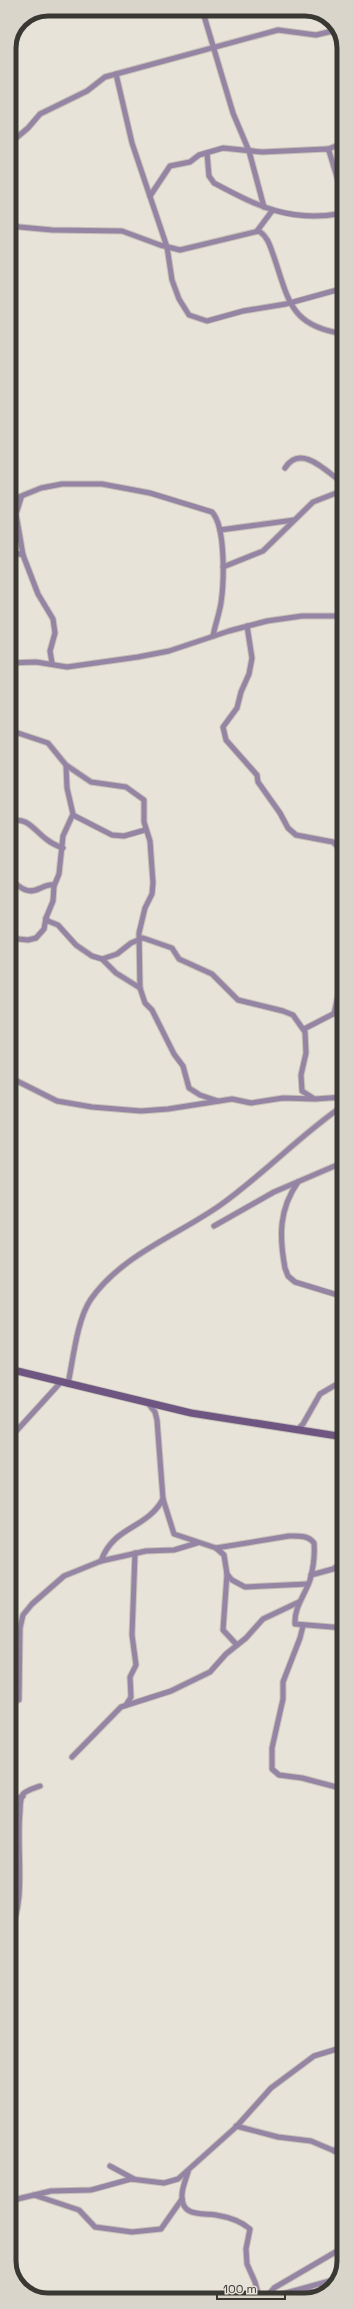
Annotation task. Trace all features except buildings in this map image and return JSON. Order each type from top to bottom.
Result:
[{"type":"main road","points":[[16,1371],[191,1413],[296,1431],[337,1436]]},
{"type":"street","points":[[204,16],[233,113],[249,151],[264,207]]},
{"type":"street","points":[[16,138],[28,128],[40,114],[86,91],[101,78],[278,30],[316,35],[332,31]]},
{"type":"street","points":[[116,74],[132,143],[167,247],[175,290],[189,315],[195,319],[207,321],[243,311],[290,303],[337,290]]},
{"type":"street","points":[[150,196],[170,166],[190,162],[199,155],[226,148],[249,151],[328,149],[337,146]]},
{"type":"street","points":[[328,149],[337,174]]},
{"type":"street","points":[[207,153],[208,174],[214,183],[272,211],[294,216],[337,213]]},
{"type":"street","points":[[16,227],[52,230],[122,231],[174,250],[185,249],[257,231],[272,211]]},
{"type":"street","points":[[257,231],[264,235],[269,243],[285,295],[300,316],[316,327],[337,332]]},
{"type":"street","points":[[285,468],[290,461],[307,459],[317,463],[337,479]]},
{"type":"street","points":[[16,499],[41,488],[69,483],[116,486],[181,502],[212,512],[217,520],[220,530],[223,567],[221,604],[213,636]]},
{"type":"street","points":[[223,567],[263,551],[313,502],[337,493]]},
{"type":"street","points":[[20,498],[16,514],[23,555],[38,594],[53,619],[54,634],[50,651],[52,664]]},
{"type":"street","points":[[220,530],[294,520]]},
{"type":"street","points":[[16,553],[23,555]]},
{"type":"street","points":[[16,663],[73,666],[138,657],[169,651],[247,626],[302,616],[337,616]]},
{"type":"street","points":[[247,626],[252,658],[249,674],[241,692],[237,708],[223,727],[224,734],[230,746],[257,775],[258,782],[280,813],[288,828],[296,835],[310,836],[334,843],[337,849]]},
{"type":"street","points":[[16,732],[48,743],[66,764],[91,782],[126,787],[142,798],[144,802],[145,830],[150,842],[153,889],[145,908],[138,940],[140,988],[145,1003],[153,1011],[174,1054],[183,1066],[189,1088],[200,1095],[218,1101]]},
{"type":"street","points":[[16,938],[35,939],[44,929],[46,918],[53,901],[54,885],[59,874],[64,832],[73,816],[67,788],[66,764]]},
{"type":"street","points":[[73,816],[113,835],[124,836],[145,830]]},
{"type":"street","points":[[16,820],[25,822],[48,841],[63,848]]},
{"type":"street","points":[[16,883],[29,891],[35,891],[48,884],[54,885]]},
{"type":"street","points":[[46,918],[48,921],[58,925],[76,945],[92,956],[102,959],[116,972],[140,988]]},
{"type":"street","points":[[102,959],[117,954],[124,947],[143,938],[172,948],[179,960],[199,967],[214,976],[238,1000],[288,1012],[304,1029],[306,1054],[301,1075],[302,1091],[314,1099]]},
{"type":"street","points":[[334,1014],[337,1000]]},
{"type":"street","points":[[304,1029],[337,1013]]},
{"type":"street","points":[[16,1080],[57,1101],[92,1106],[155,1110],[232,1099],[251,1103],[283,1098],[314,1099],[337,1097]]},
{"type":"street","points":[[16,1432],[65,1383],[82,1320],[90,1300],[102,1284],[142,1253],[220,1205],[337,1111]]},
{"type":"street","points":[[214,1226],[274,1192],[337,1165]]},
{"type":"street","points":[[298,1182],[291,1190],[283,1209],[285,1268],[288,1276],[295,1282],[337,1295]]},
{"type":"street","points":[[296,1431],[303,1424],[320,1394],[337,1384]]},
{"type":"street","points":[[147,1402],[155,1412],[158,1425],[163,1498],[174,1534],[197,1543],[216,1548],[250,1541],[300,1536],[314,1542],[308,1584],[299,1602],[295,1623],[303,1626],[315,1624],[337,1627]]},
{"type":"street","points":[[101,1561],[111,1541],[154,1513],[163,1498]]},
{"type":"street","points":[[19,1700],[20,1628],[24,1615],[32,1604],[64,1576],[101,1561],[135,1553],[174,1550],[197,1543]]},
{"type":"street","points":[[216,1548],[224,1555],[228,1574],[223,1630],[237,1645]]},
{"type":"street","points":[[72,1758],[126,1705],[130,1697],[130,1677],[136,1666],[132,1635],[135,1553]]},
{"type":"street","points":[[310,1575],[333,1569],[337,1566]]},
{"type":"street","points":[[228,1574],[232,1580],[245,1587],[308,1584]]},
{"type":"street","points":[[126,1705],[137,1704],[171,1691],[208,1674],[216,1668],[228,1651],[237,1645],[263,1619],[299,1602]]},
{"type":"street","points":[[303,1626],[300,1638],[283,1682],[283,1699],[272,1748],[272,1769],[279,1775],[302,1778],[337,1788]]},
{"type":"street","points":[[16,1798],[40,1786]]},
{"type":"street","points":[[16,1912],[19,1889],[17,1836],[23,1796]]},
{"type":"street","points":[[16,2199],[50,2191],[91,2190],[134,2179],[170,2182],[178,2179],[236,2126],[271,2088],[314,2056],[337,2049]]},
{"type":"street","points":[[236,2126],[278,2136],[311,2141],[337,2152]]},
{"type":"street","points":[[334,2151],[337,2148]]},
{"type":"street","points":[[110,2166],[134,2179]]},
{"type":"street","points":[[34,2195],[79,2210],[95,2227],[132,2232],[161,2229],[182,2198],[188,2171]]},
{"type":"street","points":[[182,2198],[186,2209],[194,2214],[228,2217],[250,2228],[247,2242],[246,2264],[261,2293]]},
{"type":"street","points":[[269,2293],[274,2288],[337,2251]]},
{"type":"street","points":[[288,2293],[329,2282]]},
{"type":"street","points":[[301,2290],[314,2291]]}]
